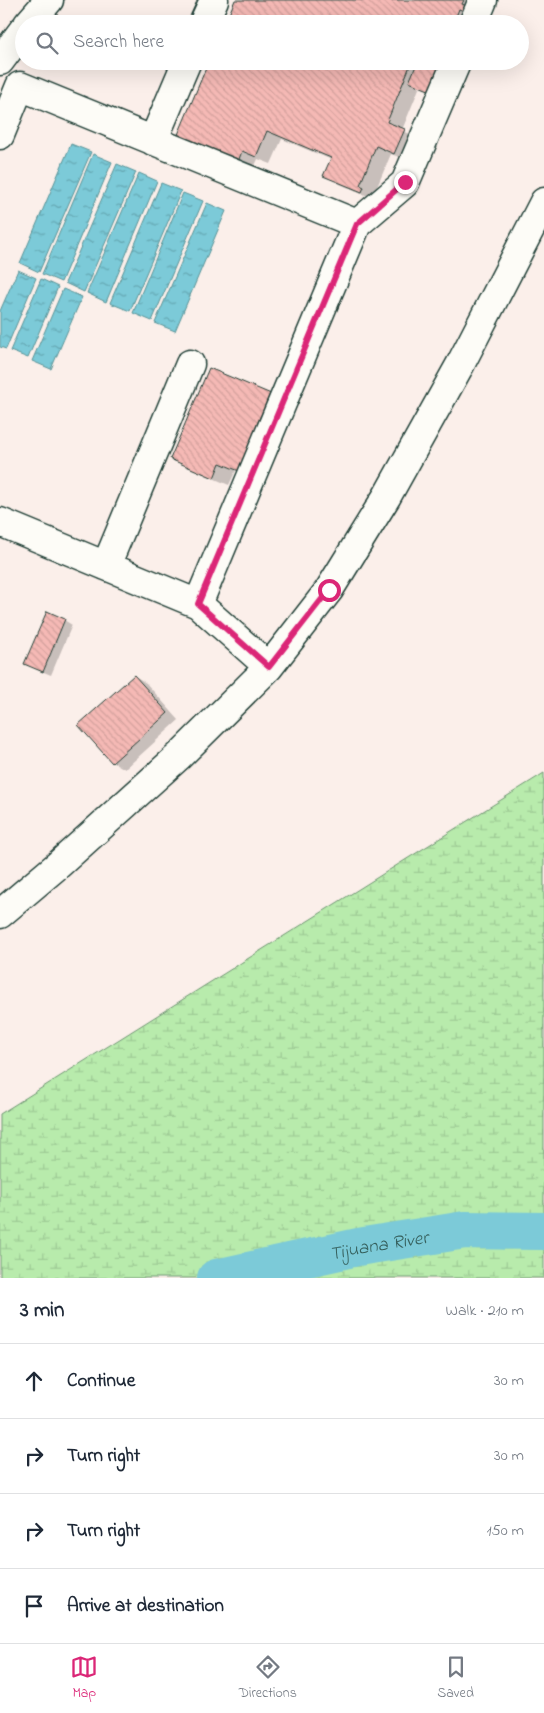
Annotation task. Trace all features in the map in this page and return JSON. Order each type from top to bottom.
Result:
[{"type":"lane","points":[[36,15],[49,0]]},
{"type":"lane","points":[[207,15],[214,0]]},
{"type":"lane","points":[[477,15],[483,0]]},
{"type":"lane","points":[[0,60],[15,41]]},
{"type":"lane","points":[[152,141],[183,70]]},
{"type":"lane","points":[[198,604],[357,224],[405,182],[453,70]]},
{"type":"lane","points":[[0,135],[20,86],[357,224]]},
{"type":"lane","points":[[4,906],[58,865],[179,756],[269,667],[329,590],[387,496],[460,365],[544,202]]},
{"type":"lane","points":[[106,566],[190,364]]},
{"type":"lane","points":[[0,522],[198,604],[269,667]]},
{"type":"green space","points":[[544,773],[544,1278],[0,1278],[0,1114]]},
{"type":"water","points":[[71,144],[91,152],[39,272],[20,263]]},
{"type":"water","points":[[93,154],[112,162],[61,282],[42,274]]},
{"type":"water","points":[[117,164],[136,172],[84,292],[65,283]]},
{"type":"water","points":[[139,173],[157,181],[106,302],[87,293]]},
{"type":"water","points":[[161,183],[181,191],[130,311],[110,303]]},
{"type":"water","points":[[183,193],[203,201],[152,321],[133,313]]},
{"type":"water","points":[[207,203],[226,211],[175,331],[155,323]]},
{"type":"water","points":[[18,270],[36,278],[6,349],[0,347],[0,311]]},
{"type":"water","points":[[41,279],[58,287],[28,358],[10,351]]},
{"type":"water","points":[[63,289],[82,297],[51,369],[32,361]]},
{"type":"building","points":[[235,0],[464,0],[462,4],[471,8],[468,13],[459,9],[457,15],[229,15]]},
{"type":"building","points":[[205,70],[408,70],[387,122],[405,129],[394,154],[376,146],[360,185],[364,187],[362,192],[323,176],[331,158],[267,131],[256,157],[242,151],[238,162],[177,137]]},
{"type":"building","points":[[414,70],[440,70],[431,91],[409,82]]},
{"type":"building","points":[[209,368],[271,394],[239,471],[220,463],[214,478],[170,459]]},
{"type":"building","points":[[47,611],[65,619],[43,672],[24,664]]},
{"type":"building","points":[[134,675],[168,713],[112,763],[78,725]]},
{"type":"waterway","name":"Tijuana River","points":[[216,1278],[358,1247],[465,1230],[544,1231]]},
{"type":"route","points":[[329,590],[269,667],[198,604],[357,224],[405,182]]}]
